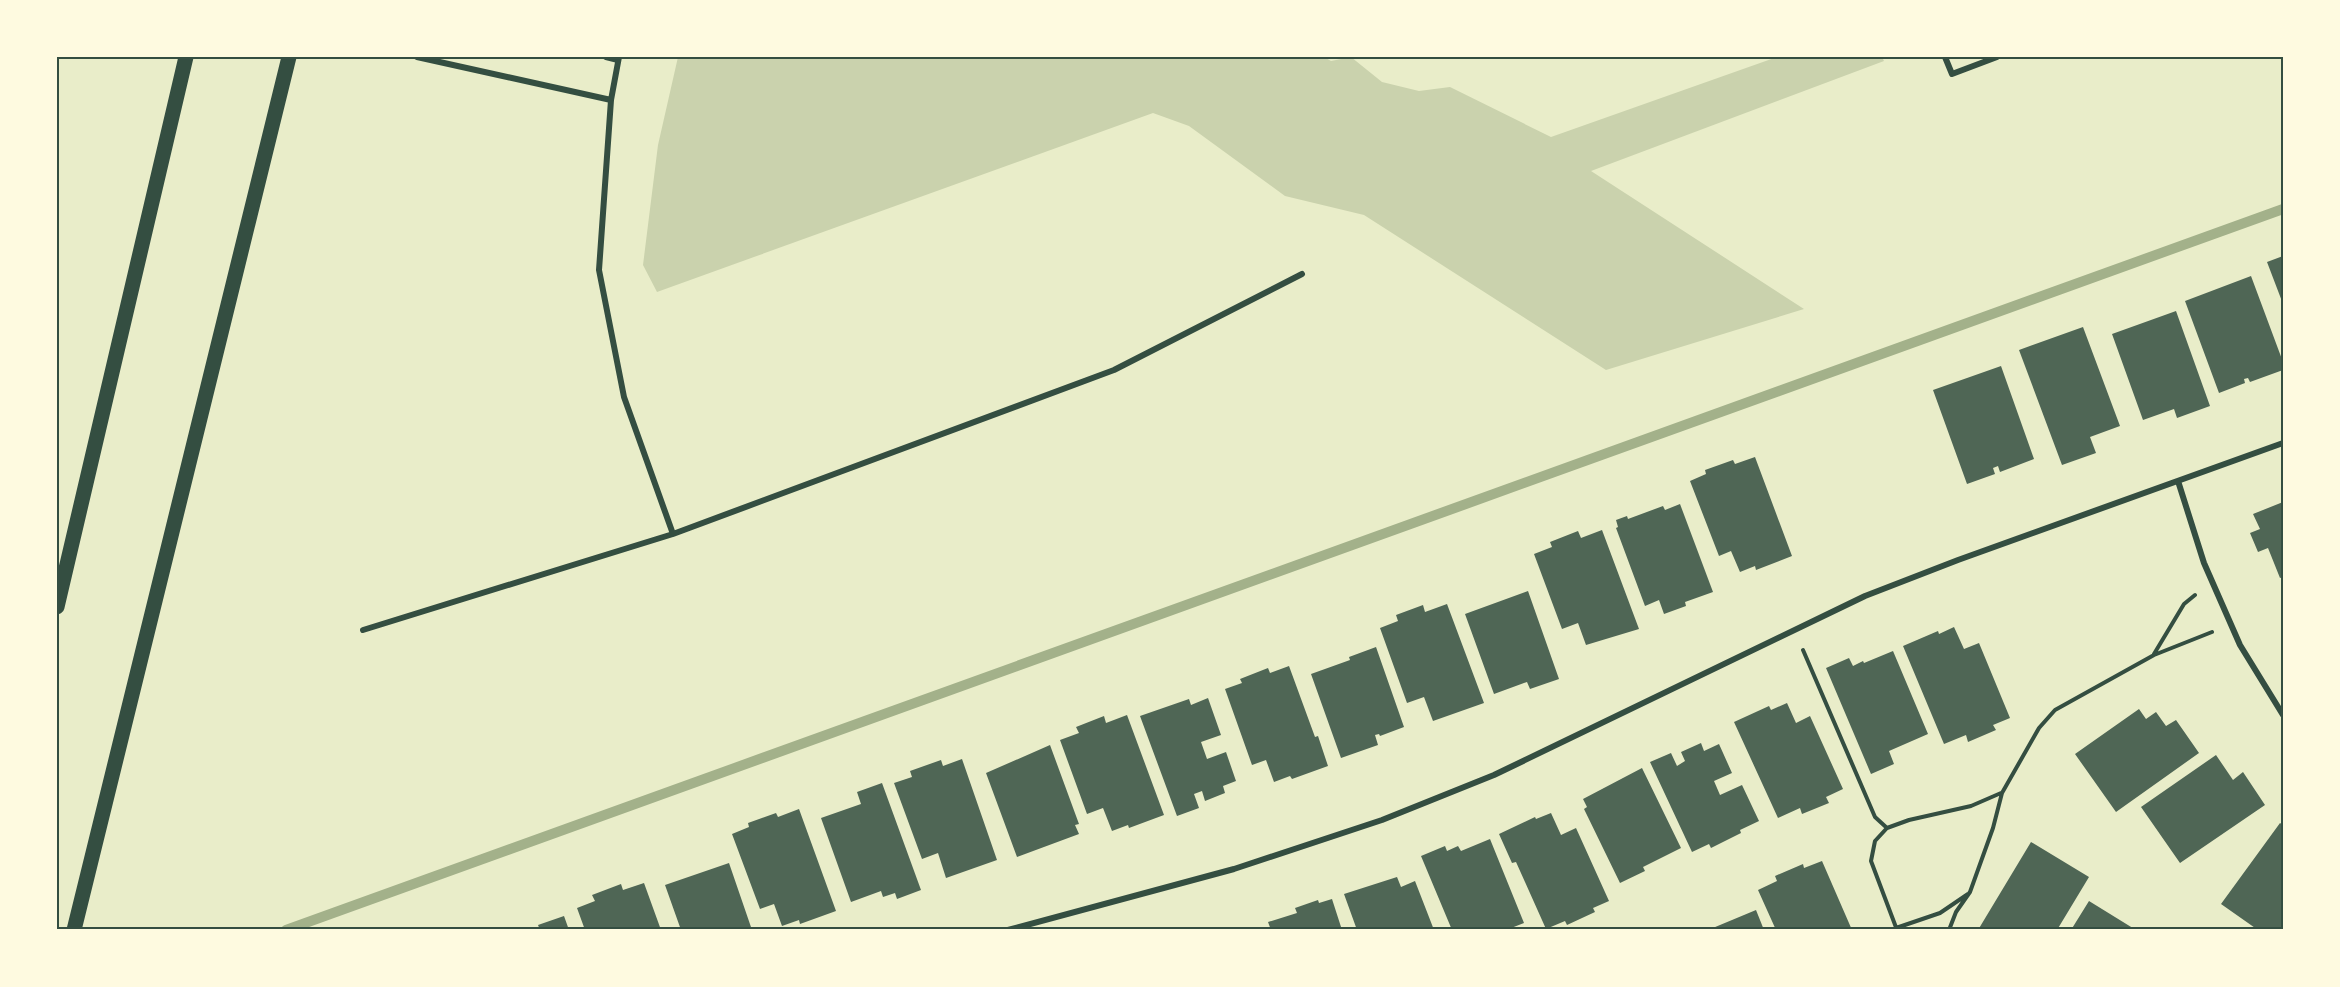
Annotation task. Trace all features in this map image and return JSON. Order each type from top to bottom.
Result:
[{"type":"main road","points":[[57,607],[186,57]]},
{"type":"main road","points":[[74,930],[289,57]]},
{"type":"street","points":[[417,57],[611,100]]},
{"type":"street","points":[[606,57],[618,58],[611,100],[598,270],[624,397],[673,534]]},
{"type":"street","points":[[1946,57],[1952,74],[1997,57]]},
{"type":"street","points":[[363,630],[673,534],[1114,370],[1302,274]]},
{"type":"street","points":[[1008,930],[1234,868],[1382,820],[1494,775],[1865,596],[1958,560],[2283,443]]},
{"type":"street","points":[[2178,481],[2204,563],[2231,625],[2240,645],[2283,715]]},
{"type":"path","points":[[2154,655],[2184,604],[2212,581]]},
{"type":"path","points":[[1949,930],[1956,912],[1970,892],[1993,828],[2002,793],[2039,728],[2055,710],[2154,655],[2231,625]]},
{"type":"path","points":[[1795,630],[1875,817],[1887,828]]},
{"type":"path","points":[[1970,892],[1940,914],[1897,929],[1871,861],[1875,842],[1887,828],[1909,820],[1971,806],[2002,793]]},
{"type":"green space","points":[[678,57],[1324,57],[1331,61],[1351,57],[1382,82],[1419,91],[1450,87],[1551,137],[1777,57],[1882,57],[1884,61],[1591,171],[1804,309],[1606,370],[1364,215],[1285,196],[1189,126],[1153,113],[657,292],[643,265],[658,145]]},
{"type":"building","points":[[2283,256],[2283,304],[2267,262]]},
{"type":"building","points":[[2251,276],[2283,362],[2283,370],[2250,382],[2248,378],[2244,379],[2245,383],[2219,393],[2185,301]]},
{"type":"building","points":[[2176,311],[2210,406],[2177,418],[2174,409],[2143,420],[2112,334]]},
{"type":"building","points":[[2083,327],[2120,426],[2090,437],[2096,453],[2062,465],[2019,350]]},
{"type":"building","points":[[2001,366],[2034,459],[2000,472],[1998,466],[1993,468],[1995,474],[1967,484],[1933,390]]},
{"type":"building","points":[[1755,457],[1792,556],[1756,570],[1755,566],[1740,572],[1731,551],[1719,556],[1690,481],[1706,474],[1705,470],[1733,460],[1735,464]]},
{"type":"building","points":[[2283,502],[2283,577],[2280,578],[2268,548],[2258,552],[2250,533],[2260,529],[2253,514]]},
{"type":"building","points":[[1680,504],[1713,592],[1685,602],[1686,606],[1664,614],[1659,600],[1645,606],[1616,528],[1618,527],[1616,520],[1627,516],[1628,519],[1663,506],[1665,510]]},
{"type":"building","points":[[1602,530],[1639,629],[1586,645],[1578,623],[1562,629],[1534,554],[1552,547],[1550,542],[1578,531],[1581,538]]},
{"type":"building","points":[[1528,591],[1559,679],[1530,689],[1527,682],[1494,694],[1465,614]]},
{"type":"building","points":[[1447,604],[1484,703],[1433,721],[1424,697],[1407,703],[1380,628],[1398,621],[1396,615],[1423,605],[1425,612]]},
{"type":"building","points":[[1954,627],[1964,649],[1979,643],[2010,718],[1993,725],[1996,730],[1968,742],[1966,735],[1944,744],[1903,646],[1938,631],[1939,634]]},
{"type":"building","points":[[1376,647],[1404,727],[1380,736],[1375,735],[1378,745],[1341,758],[1311,674],[1350,660],[1349,657]]},
{"type":"building","points":[[1893,651],[1928,734],[1889,751],[1894,764],[1871,774],[1826,668],[1849,658],[1853,666]]},
{"type":"building","points":[[1289,666],[1328,766],[1292,779],[1290,776],[1274,782],[1266,760],[1252,765],[1225,689],[1242,683],[1240,679],[1268,668],[1270,673]]},
{"type":"building","points":[[1208,698],[1221,735],[1201,742],[1207,759],[1226,752],[1236,781],[1223,786],[1225,793],[1205,801],[1202,791],[1194,794],[1199,808],[1177,816],[1140,716],[1189,699],[1191,705]]},
{"type":"building","points":[[1787,703],[1796,723],[1810,716],[1843,789],[1826,797],[1829,803],[1802,814],[1800,808],[1778,818],[1734,722],[1769,706],[1771,710]]},
{"type":"building","points":[[2139,709],[2146,719],[2156,712],[2166,726],[2176,720],[2199,753],[2116,812],[2075,754]]},
{"type":"building","points":[[1127,715],[1164,815],[1129,828],[1128,825],[1112,831],[1103,808],[1087,814],[1060,740],[1079,733],[1076,727],[1104,716],[1106,723]]},
{"type":"building","points":[[1701,743],[1704,751],[1719,744],[1732,773],[1714,781],[1720,795],[1742,785],[1759,821],[1711,848],[1709,844],[1692,852],[1650,762],[1671,753],[1677,766],[1685,761],[1681,752]]},
{"type":"building","points":[[1050,745],[1079,824],[1075,825],[1079,834],[1017,857],[986,773]]},
{"type":"building","points":[[2216,755],[2233,780],[2243,772],[2265,805],[2180,863],[2141,807]]},
{"type":"building","points":[[962,759],[997,860],[946,878],[938,853],[922,859],[894,783],[912,777],[910,771],[941,760],[943,766]]},
{"type":"building","points":[[1642,768],[1681,848],[1643,867],[1645,871],[1620,883],[1584,809],[1587,807],[1583,799]]},
{"type":"building","points":[[882,783],[921,890],[897,899],[895,893],[883,897],[881,891],[851,902],[821,818],[861,804],[857,792]]},
{"type":"building","points":[[799,809],[836,911],[800,924],[799,920],[782,926],[774,904],[760,909],[732,834],[749,827],[748,823],[776,813],[778,817]]},
{"type":"building","points":[[1551,813],[1561,835],[1576,828],[1609,901],[1593,908],[1595,912],[1567,925],[1565,921],[1546,929],[1516,862],[1512,863],[1499,834],[1535,817],[1536,819]]},
{"type":"building","points":[[2280,823],[2283,825],[2283,930],[2258,930],[2221,904]]},
{"type":"building","points":[[1490,839],[1524,923],[1506,930],[1452,930],[1421,856],[1445,846],[1447,851],[1458,846],[1461,851]]},
{"type":"building","points":[[2031,842],[2089,877],[2057,930],[1978,930]]},
{"type":"building","points":[[1822,861],[1852,930],[1776,930],[1758,890],[1777,881],[1775,876],[1803,864],[1804,868]]},
{"type":"building","points":[[729,863],[752,930],[681,930],[665,885]]},
{"type":"building","points":[[1397,877],[1401,887],[1415,881],[1434,930],[1357,930],[1344,894]]},
{"type":"building","points":[[644,883],[661,930],[585,930],[577,908],[595,901],[592,895],[621,884],[623,890]]},
{"type":"building","points":[[1332,899],[1342,930],[1271,930],[1268,922],[1297,913],[1295,908],[1318,900],[1319,903]]},
{"type":"building","points":[[2089,901],[2136,930],[2071,930]]},
{"type":"building","points":[[1756,910],[1764,930],[1708,930]]},
{"type":"building","points":[[564,916],[569,930],[540,930],[538,925]]},
{"type":"waterway","points":[[286,930],[2283,209]]}]
